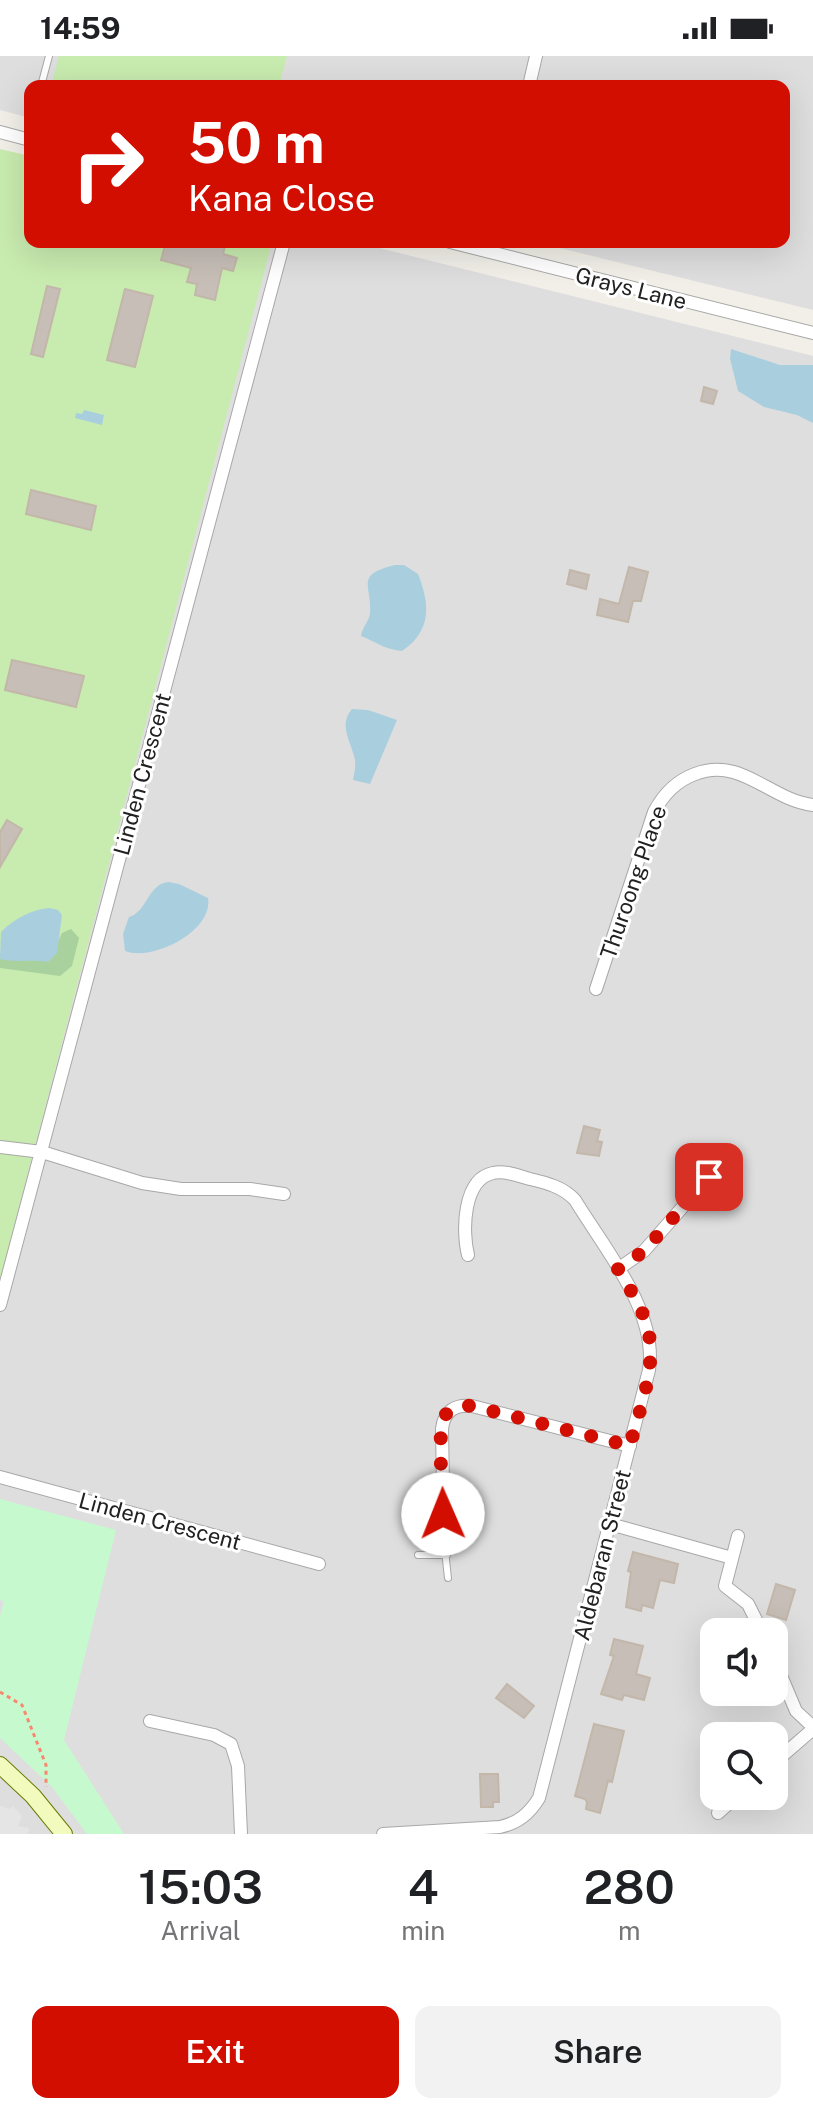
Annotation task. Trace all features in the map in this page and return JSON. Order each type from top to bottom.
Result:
[{"type":"street","points":[[530,80],[536,56]]},
{"type":"street","points":[[0,132],[24,136]]},
{"type":"street","name":"Linden Crescent","points":[[0,1305],[282,248]]},
{"type":"street","name":"Grays Lane","points":[[493,248],[813,333]]},
{"type":"street","name":"Thuroong Place","points":[[596,989],[654,812],[671,788],[696,773],[722,768],[745,775],[790,799],[813,805]]},
{"type":"street","points":[[0,1147],[42,1152],[142,1183],[181,1189],[250,1189],[284,1194]]},
{"type":"street","name":"Aldebaran Street","points":[[383,1834],[500,1827],[513,1824],[533,1808],[544,1784],[649,1370],[651,1351],[644,1319],[618,1269],[571,1195],[547,1183],[503,1172],[487,1175],[473,1190],[463,1232],[468,1255]]},
{"type":"street","points":[[618,1269],[644,1251],[709,1177]]},
{"type":"street","points":[[445,1548],[442,1429],[447,1404],[472,1406],[630,1446]]},
{"type":"street","name":"Linden Crescent","points":[[0,1477],[319,1564]]},
{"type":"street","points":[[610,1524],[732,1558]]},
{"type":"street","points":[[738,1536],[725,1586],[748,1604],[755,1618]]},
{"type":"street","points":[[788,1692],[796,1711],[813,1728],[788,1750]]},
{"type":"street","points":[[150,1721],[234,1742],[241,1834]]},
{"type":"street","points":[[0,1765],[46,1810],[64,1834]]},
{"type":"street","points":[[718,1813],[721,1810]]},
{"type":"lane","points":[[43,80],[49,56]]},
{"type":"lane","points":[[418,1555],[445,1548],[448,1578]]},
{"type":"path","points":[[0,1692],[22,1705],[46,1765],[46,1810]]},
{"type":"shaded area","points":[[0,56],[813,56],[813,310],[560,248],[790,248],[790,80],[24,80],[24,116],[0,110]]},
{"type":"shaded area","points":[[0,154],[24,224],[24,248],[379,248],[813,356],[813,1834],[0,1834]]},
{"type":"shaded area","points":[[0,1806],[10,1809],[13,1806],[22,1816],[18,1826],[29,1828],[28,1834],[0,1834]]},
{"type":"green space","points":[[59,56],[287,56],[281,80],[53,80]]},
{"type":"green space","points":[[0,149],[24,155],[24,248],[270,248],[0,1279]]},
{"type":"green space","points":[[71,929],[79,938],[72,966],[60,976],[0,968],[0,953],[52,954],[62,933]]},
{"type":"green space","points":[[0,1499],[116,1530],[64,1740],[124,1834],[87,1834],[52,1787],[0,1738],[0,1616],[4,1601],[0,1600]]},
{"type":"water","points":[[731,349],[780,365],[813,365],[813,423],[797,415],[764,407],[738,391],[730,359]]},
{"type":"water","points":[[84,410],[104,415],[102,425],[75,418],[76,413],[82,414]]},
{"type":"water","points":[[395,565],[404,565],[418,574],[426,606],[419,635],[402,651],[361,636],[370,613],[370,577]]},
{"type":"water","points":[[352,709],[368,710],[397,720],[370,784],[353,780],[355,760],[346,728]]},
{"type":"water","points":[[168,882],[208,898],[201,922],[179,941],[165,948],[137,953],[125,951],[123,934],[129,917],[140,909],[156,888]]},
{"type":"water","points":[[49,908],[58,910],[62,915],[57,953],[48,962],[0,959],[1,932],[23,916]]},
{"type":"building","points":[[164,248],[224,248],[223,254],[237,258],[233,271],[222,268],[215,300],[195,295],[197,284],[187,282],[191,268],[161,260]]},
{"type":"building","points":[[47,286],[60,289],[43,357],[31,354]]},
{"type":"building","points":[[125,289],[153,296],[135,367],[107,360]]},
{"type":"building","points":[[704,387],[717,391],[713,404],[701,401]]},
{"type":"building","points":[[31,490],[96,506],[91,530],[26,514]]},
{"type":"building","points":[[629,567],[648,572],[641,601],[633,601],[628,622],[597,615],[600,599],[619,604]]},
{"type":"building","points":[[570,570],[589,575],[586,589],[567,584]]},
{"type":"building","points":[[12,660],[84,676],[76,707],[5,690]]},
{"type":"building","points":[[7,820],[22,829],[0,867],[0,832]]},
{"type":"building","points":[[584,1126],[600,1130],[597,1141],[602,1142],[599,1156],[577,1153]]},
{"type":"building","points":[[633,1552],[678,1564],[674,1583],[660,1580],[653,1608],[642,1605],[641,1611],[626,1607],[631,1572],[628,1571]]},
{"type":"building","points":[[776,1584],[795,1590],[787,1618],[767,1614]]},
{"type":"building","points":[[614,1639],[643,1646],[636,1674],[650,1678],[644,1700],[624,1695],[622,1700],[601,1694],[614,1656],[610,1655]]},
{"type":"building","points":[[507,1684],[534,1706],[524,1718],[496,1698]]},
{"type":"building","points":[[594,1724],[624,1731],[612,1782],[608,1781],[600,1813],[586,1809],[585,1799],[575,1796]]},
{"type":"building","points":[[480,1774],[498,1774],[499,1802],[493,1802],[493,1807],[481,1807]]},
{"type":"route","points":[[443,1514],[442,1429],[446,1414],[455,1407],[472,1406],[630,1446],[651,1351],[644,1319],[618,1269],[644,1251],[709,1177]]}]
